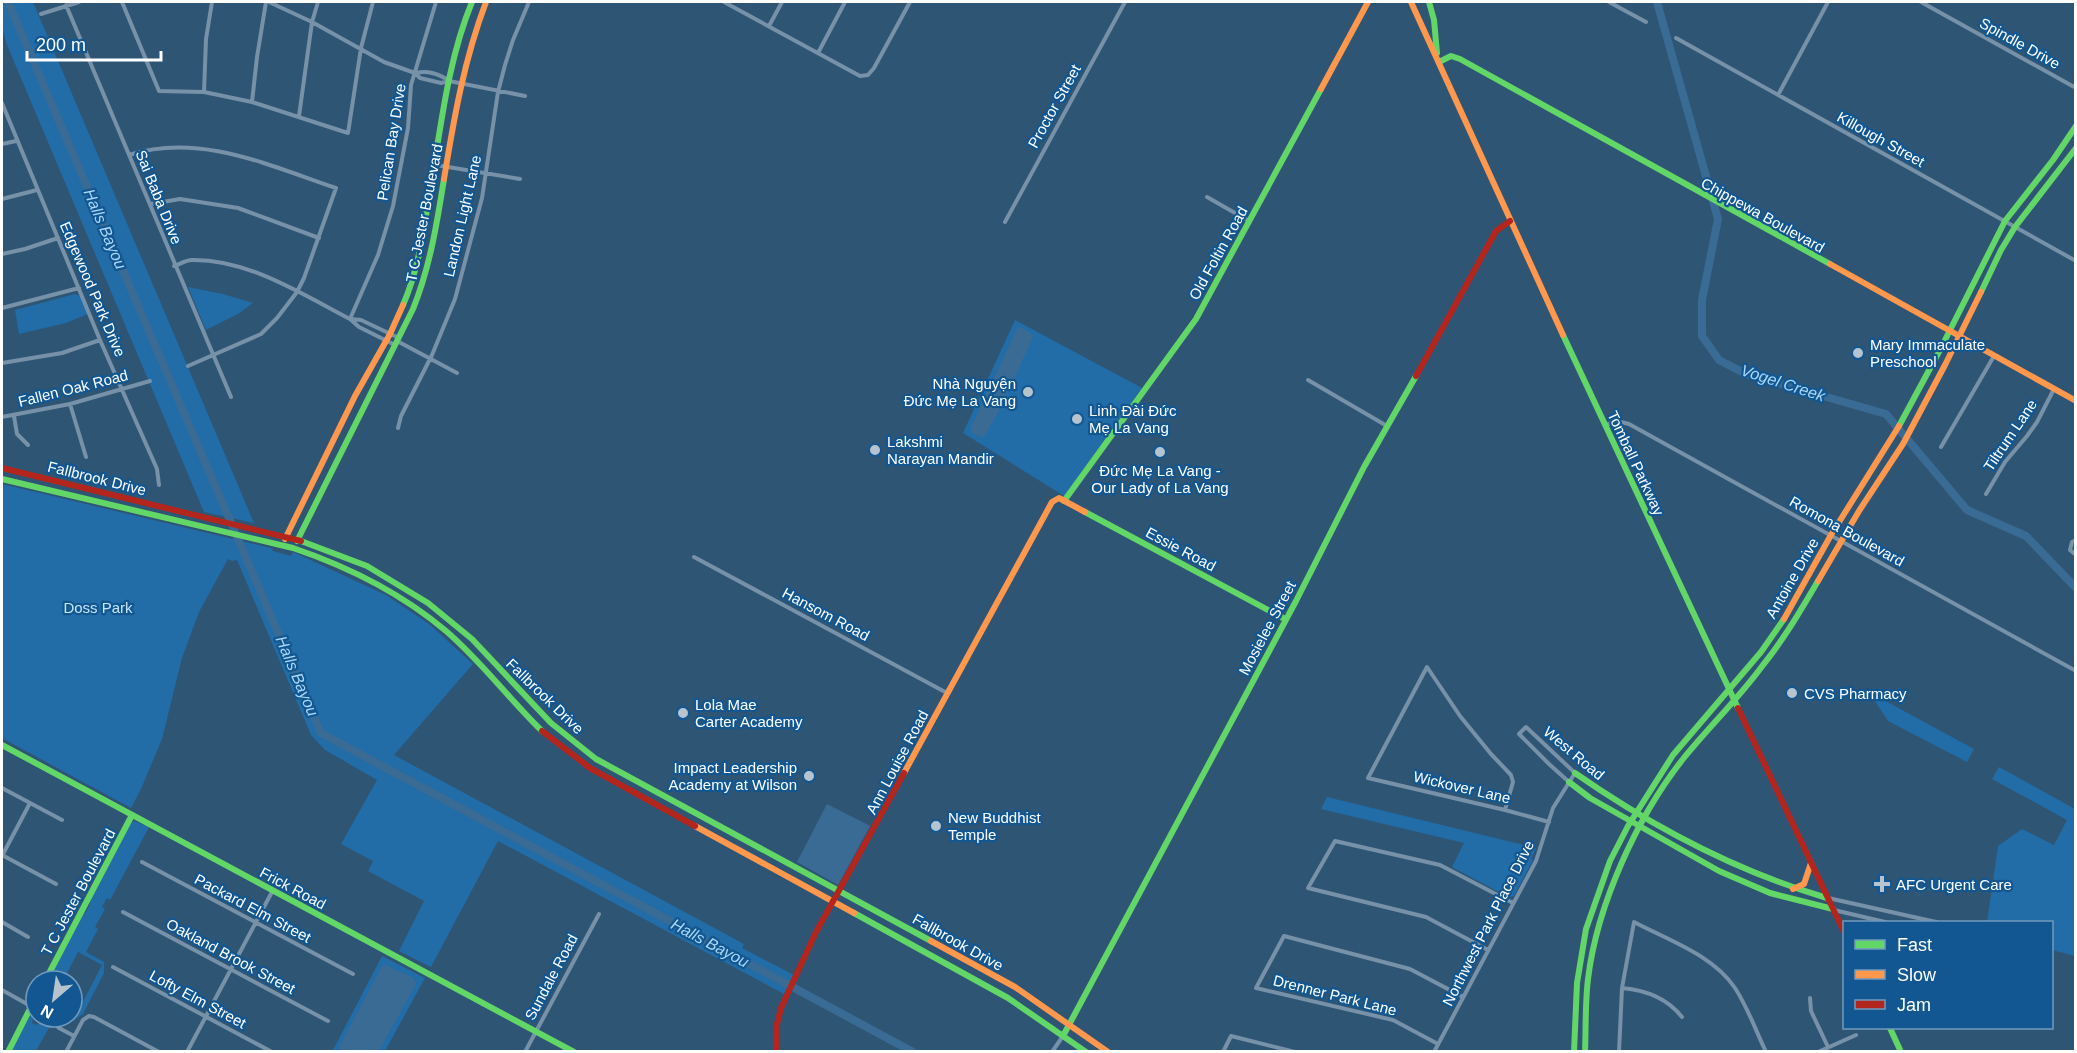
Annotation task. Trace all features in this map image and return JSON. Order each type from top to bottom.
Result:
[{"type":"main road","name":"T C Jester Boulevard","points":[[282,545],[355,396],[387,341],[406,296],[420,253],[449,81],[465,19],[472,2]]},
{"type":"main road","name":"T C Jester Boulevard","points":[[293,548],[417,300],[424,278],[447,166],[459,83],[475,27],[486,2]]},
{"type":"main road","name":"Old Foltin Road","points":[[1065,501],[1196,319],[1368,2]]},
{"type":"main road","name":"Tomball Parkway","points":[[1411,2],[1605,425],[1843,928]]},
{"type":"main road","points":[[1429,2],[1434,20],[1439,61]]},
{"type":"main road","name":"Chippewa Boulevard","points":[[1439,61],[1451,56],[1460,59],[2076,401]]},
{"type":"main road","name":"Antoine Drive","points":[[1574,1052],[1577,983],[1586,929],[1610,861],[1630,822],[1673,755],[1761,652],[1787,614],[1831,536],[1903,419],[2005,221],[2053,160],[2076,126]]},
{"type":"main road","name":"Antoine Drive","points":[[1585,1052],[1588,980],[1597,932],[1607,897],[1640,827],[1682,760],[1775,652],[1841,541],[1903,444],[1988,274],[2015,227],[2076,148]]},
{"type":"main road","points":[[2053,160],[2062,167]]},
{"type":"main road","name":"Mosielee Street","points":[[1063,1036],[1388,426],[1496,231],[1510,221]]},
{"type":"main road","points":[[1919,390],[1929,396]]},
{"type":"main road","name":"Fallbrook Drive","points":[[2,468],[250,528],[345,556],[367,566],[428,603],[472,639],[551,723],[597,759],[996,977],[1108,1052]]},
{"type":"main road","points":[[1867,477],[1878,484]]},
{"type":"main road","name":"Fallbrook Drive","points":[[2,479],[293,548],[324,559],[371,581],[422,612],[464,648],[543,732],[590,768],[990,987],[1086,1052]]},
{"type":"main road","points":[[53,492],[56,481]]},
{"type":"main road","name":"Ann Louise Road","points":[[776,1052],[776,1028],[785,999],[816,932],[1052,502],[1059,498],[1065,501]]},
{"type":"main road","name":"Essie Road","points":[[1065,501],[1285,619]]},
{"type":"main road","points":[[151,514],[154,504]]},
{"type":"main road","points":[[1787,614],[1796,619]]},
{"type":"main road","name":"Frick Road","points":[[2,745],[574,1052]]},
{"type":"main road","points":[[1673,755],[1682,760]]},
{"type":"main road","points":[[590,768],[597,759]]},
{"type":"main road","name":"West Road","points":[[1575,773],[1635,813],[1723,861],[1793,889],[1827,898]]},
{"type":"main road","name":"West Road","points":[[1569,782],[1590,798],[1630,822],[1719,871],[1770,893],[1833,909]]},
{"type":"main road","points":[[670,813],[676,803]]},
{"type":"main road","name":"T C Jester Boulevard","points":[[51,969],[132,815]]},
{"type":"main road","points":[[1719,871],[1723,861]]},
{"type":"main road","points":[[1793,889],[1804,884],[1811,863]]},
{"type":"main road","points":[[1586,929],[1597,932]]},
{"type":"main road","points":[[8,1052],[24,1024]]},
{"type":"main road","points":[[1890,1029],[1901,1052]]},
{"type":"street","points":[[41,14],[80,2]]},
{"type":"street","points":[[122,2],[159,91],[204,92],[252,102],[348,133],[361,48],[373,2]]},
{"type":"street","points":[[204,92],[206,39],[212,2]]},
{"type":"street","points":[[252,102],[256,57],[267,2],[312,22],[384,62],[415,73],[420,78],[441,83],[449,81],[525,96]]},
{"type":"street","points":[[299,117],[312,22],[318,2]]},
{"type":"street","name":"Pelican Bay Drive","points":[[350,319],[378,255],[393,206],[408,128],[410,91],[436,2]]},
{"type":"street","name":"Landon Light Lane","points":[[398,428],[401,416],[430,358],[455,299],[479,208],[498,92],[513,40],[529,2]]},
{"type":"street","points":[[724,2],[860,76],[868,75],[874,68],[910,2]]},
{"type":"street","points":[[769,26],[782,2]]},
{"type":"street","points":[[818,53],[845,2]]},
{"type":"street","name":"Proctor Street","points":[[1005,222],[1125,2]]},
{"type":"street","points":[[1610,2],[1647,22]]},
{"type":"street","points":[[1778,95],[1828,2]]},
{"type":"street","name":"Spindle Drive","points":[[1921,2],[2076,88]]},
{"type":"street","name":"Sai Baba Drive","points":[[66,5],[231,397]]},
{"type":"street","name":"Killough Street","points":[[1676,38],[2076,261]]},
{"type":"street","points":[[415,73],[421,71],[442,75],[449,81]]},
{"type":"street","name":"Edgewood Park Drive","points":[[2,103],[100,340],[157,469],[159,485]]},
{"type":"street","points":[[2,144],[16,141]]},
{"type":"street","points":[[129,155],[146,150],[183,146],[213,150],[249,158],[336,188],[310,264],[297,292],[277,318],[261,334],[188,366]]},
{"type":"street","points":[[436,165],[520,179]]},
{"type":"street","points":[[2,199],[37,190]]},
{"type":"street","points":[[1207,197],[1250,221]]},
{"type":"street","points":[[151,204],[180,199],[238,208],[319,238]]},
{"type":"street","points":[[2,254],[58,238]]},
{"type":"street","points":[[174,266],[190,260],[229,265],[263,274],[350,319],[359,327],[387,341],[398,342]]},
{"type":"street","points":[[2,308],[79,288]]},
{"type":"street","points":[[350,319],[361,320],[390,334],[398,342],[457,373]]},
{"type":"street","points":[[2,363],[62,353],[100,340]]},
{"type":"street","points":[[1941,447],[1994,356]]},
{"type":"street","points":[[1308,380],[1388,426]]},
{"type":"street","name":"Fallen Oak Road","points":[[2,417],[70,404],[150,381]]},
{"type":"street","name":"Tiltrum Lane","points":[[1986,494],[2005,462],[2037,422],[2054,389]]},
{"type":"street","points":[[70,404],[86,457]]},
{"type":"street","points":[[14,416],[17,434],[28,445]]},
{"type":"street","name":"Romona Boulevard","points":[[1605,425],[1617,421],[1629,424],[2076,671]]},
{"type":"street","points":[[2076,540],[2072,542],[2070,550],[2076,555]]},
{"type":"street","name":"Hansom Road","points":[[694,557],[947,693]]},
{"type":"street","name":"Wickover Lane","points":[[1505,810],[1512,782],[1511,775],[1460,716],[1427,667],[1368,778],[1549,822]]},
{"type":"street","name":"West Road","points":[[1569,782],[1519,734],[1526,728],[1575,773]]},
{"type":"street","name":"Northwest Park Place Drive","points":[[1434,1052],[1541,851],[1558,798],[1575,773]]},
{"type":"street","points":[[2,788],[62,820]]},
{"type":"street","points":[[30,803],[2,856],[56,884]]},
{"type":"street","points":[[1488,950],[1426,917],[1308,888],[1335,841],[1440,865],[1513,903]]},
{"type":"street","name":"Packard Elm Street","points":[[142,862],[353,974]]},
{"type":"street","points":[[187,1052],[273,890]]},
{"type":"street","name":"West Road","points":[[1827,898],[1931,921]]},
{"type":"street","name":"West Road","points":[[1833,909],[1881,921]]},
{"type":"street","name":"Oakland Brook Street","points":[[123,912],[328,1021]]},
{"type":"street","name":"Sundale Road","points":[[525,1052],[599,914]]},
{"type":"street","points":[[2,922],[28,937]]},
{"type":"street","points":[[1618,1052],[1622,988],[1634,922],[1705,959],[1721,971],[1735,988],[1766,1052]]},
{"type":"street","name":"Drenner Park Lane","points":[[1438,1044],[1393,1020],[1256,988],[1284,936],[1410,969],[1463,998]]},
{"type":"street","name":"Lofty Elm Street","points":[[112,967],[272,1052]]},
{"type":"street","points":[[1622,988],[1650,993],[1674,1007],[1682,1017]]},
{"type":"street","points":[[2,990],[24,1002]]},
{"type":"street","points":[[1810,998],[1811,1011],[1827,1047]]},
{"type":"street","points":[[66,1052],[83,1020],[89,1016],[159,1052]]},
{"type":"street","points":[[61,1029],[74,1036]]},
{"type":"street","points":[[1818,1052],[1856,1035]]},
{"type":"street","name":"Mosielee Street","points":[[1052,1052],[1063,1036]]},
{"type":"street","points":[[1223,1052],[1231,1036],[1295,1052]]},
{"type":"green space","points":[[2,2],[33,2],[254,523],[204,512],[7,45],[2,28]]},
{"type":"green space","points":[[188,287],[253,303],[238,314],[206,330]]},
{"type":"green space","points":[[75,294],[80,296],[88,314],[66,323],[19,334],[15,310]]},
{"type":"green space","points":[[1015,320],[1142,388],[1064,496],[963,433]]},
{"type":"green space","name":"Doss Park","points":[[2,484],[271,548],[273,551],[291,556],[293,552],[386,595],[429,624],[473,664],[394,755],[744,944],[742,948],[794,975],[784,994],[498,841],[431,967],[399,951],[424,901],[368,871],[373,861],[341,844],[377,780],[325,750],[311,735],[237,560],[228,559],[199,612],[182,658],[162,739],[131,808],[2,738]]},
{"type":"green space","points":[[1869,692],[1974,749],[1967,762],[1888,721]]},
{"type":"green space","points":[[1999,767],[2075,809],[2075,956],[2053,950],[2053,921],[1987,921],[1998,846],[2022,829],[2054,845],[2067,820],[1992,779]]},
{"type":"green space","points":[[1327,797],[1536,848],[1531,859],[1533,860],[1514,896],[1508,897],[1452,867],[1464,843],[1321,809]]},
{"type":"green space","points":[[131,822],[149,827],[110,900],[107,898],[102,907],[105,909],[95,927],[98,929],[86,952],[104,962],[104,973],[84,1012],[84,1000],[102,965],[78,952],[69,969],[53,969],[79,920],[88,908]]},
{"type":"green space","points":[[382,956],[425,978],[385,1051],[332,1052]]},
{"type":"green space","points":[[24,1027],[24,1029],[48,1029],[36,1051],[10,1052]]},
{"type":"shaded area","points":[[1018,327],[1033,335],[1032,340],[998,413],[983,438],[971,432],[971,427]]},
{"type":"shaded area","points":[[827,804],[870,826],[838,885],[797,862]]},
{"type":"shaded area","points":[[386,965],[413,978],[416,984],[379,1051],[340,1050],[340,1045],[382,966]]},
{"type":"waterway","name":"Halls Bayou","points":[[8,2],[321,733],[913,1052]]},
{"type":"waterway","name":"Vogel Creek","points":[[1657,2],[1718,219],[1702,300],[1702,336],[1719,360],[1746,374],[1886,414],[1967,510],[2026,536],[2076,588]]},
{"type":"traffic: fast","points":[[403,305],[422,242],[450,76],[472,2]]},
{"type":"traffic: fast","points":[[1429,2],[1434,20],[1437,53]]},
{"type":"traffic: fast","points":[[1439,62],[1451,56],[1460,59],[1830,264]]},
{"type":"traffic: fast","points":[[1064,501],[1196,319],[1321,89]]},
{"type":"traffic: fast","points":[[1899,426],[2005,221],[2053,160],[2076,126]]},
{"type":"traffic: fast","points":[[1981,292],[2015,227],[2076,148]]},
{"type":"traffic: fast","points":[[297,541],[413,309],[436,228],[444,179]]},
{"type":"traffic: fast","points":[[1563,335],[1738,708]]},
{"type":"traffic: fast","points":[[1063,1036],[1296,601],[1364,467],[1416,376]]},
{"type":"traffic: fast","points":[[2,479],[293,548],[374,582],[429,617],[446,631],[542,731]]},
{"type":"traffic: fast","points":[[1085,512],[1285,619]]},
{"type":"traffic: fast","points":[[301,541],[367,566],[428,603],[472,639],[551,723],[596,759],[931,941]]},
{"type":"traffic: fast","points":[[1585,1052],[1587,988],[1593,951],[1610,892],[1635,835],[1666,782],[1771,655],[1818,581]]},
{"type":"traffic: fast","points":[[1574,1052],[1577,983],[1586,929],[1610,861],[1628,826],[1673,755],[1761,652],[1784,619]]},
{"type":"traffic: fast","points":[[2,745],[574,1052]]},
{"type":"traffic: fast","points":[[1575,773],[1635,812],[1696,846],[1760,875],[1827,898]]},
{"type":"traffic: fast","points":[[1569,782],[1590,798],[1719,871],[1770,893],[1833,909]]},
{"type":"traffic: fast","points":[[51,969],[132,815]]},
{"type":"traffic: fast","points":[[854,913],[1008,998],[1086,1052]]},
{"type":"traffic: fast","points":[[8,1052],[24,1021]]},
{"type":"traffic: fast","points":[[1890,1029],[1901,1052]]},
{"type":"traffic: slow","points":[[444,179],[466,67],[486,2]]},
{"type":"traffic: slow","points":[[1321,89],[1368,2]]},
{"type":"traffic: slow","points":[[1411,2],[1563,335]]},
{"type":"traffic: slow","points":[[1830,264],[2076,401]]},
{"type":"traffic: slow","points":[[1818,581],[1859,511],[1903,444],[1981,292]]},
{"type":"traffic: slow","points":[[285,539],[355,396],[390,334],[403,305]]},
{"type":"traffic: slow","points":[[1784,619],[1831,535],[1899,426]]},
{"type":"traffic: slow","points":[[904,773],[1052,502],[1059,498],[1085,512]]},
{"type":"traffic: slow","points":[[695,826],[854,913]]},
{"type":"traffic: slow","points":[[1793,889],[1804,884],[1811,863]]},
{"type":"traffic: slow","points":[[931,941],[1015,987],[1108,1052]]},
{"type":"traffic: jam","points":[[1416,376],[1496,231],[1510,221]]},
{"type":"traffic: jam","points":[[2,468],[301,541]]},
{"type":"traffic: jam","points":[[1738,708],[1843,930]]},
{"type":"traffic: jam","points":[[542,731],[590,768],[695,826]]},
{"type":"traffic: jam","points":[[776,1052],[776,1028],[781,1008],[816,932],[904,773]]},
{"type":"place","name":"Mary Immaculate Preschool","points":[[1858,353]]},
{"type":"place","name":"Nhà Nguyện Đức Mẹ La Vang","points":[[1028,392]]},
{"type":"place","name":"Linh Đài Đức Mẹ La Vang","points":[[1077,419]]},
{"type":"place","name":"Lakshmi Narayan Mandir","points":[[875,450]]},
{"type":"place","name":"Đức Mẹ La Vang - Our Lady of La Vang","points":[[1160,452]]},
{"type":"place","name":"CVS Pharmacy","points":[[1792,693]]},
{"type":"place","name":"Lola Mae Carter Academy","points":[[683,713]]},
{"type":"place","name":"Impact Leadership Academy at Wilson","points":[[809,776]]},
{"type":"place","name":"New Buddhist Temple","points":[[936,826]]},
{"type":"place","name":"AFC Urgent Care","points":[[1882,884]]}]
